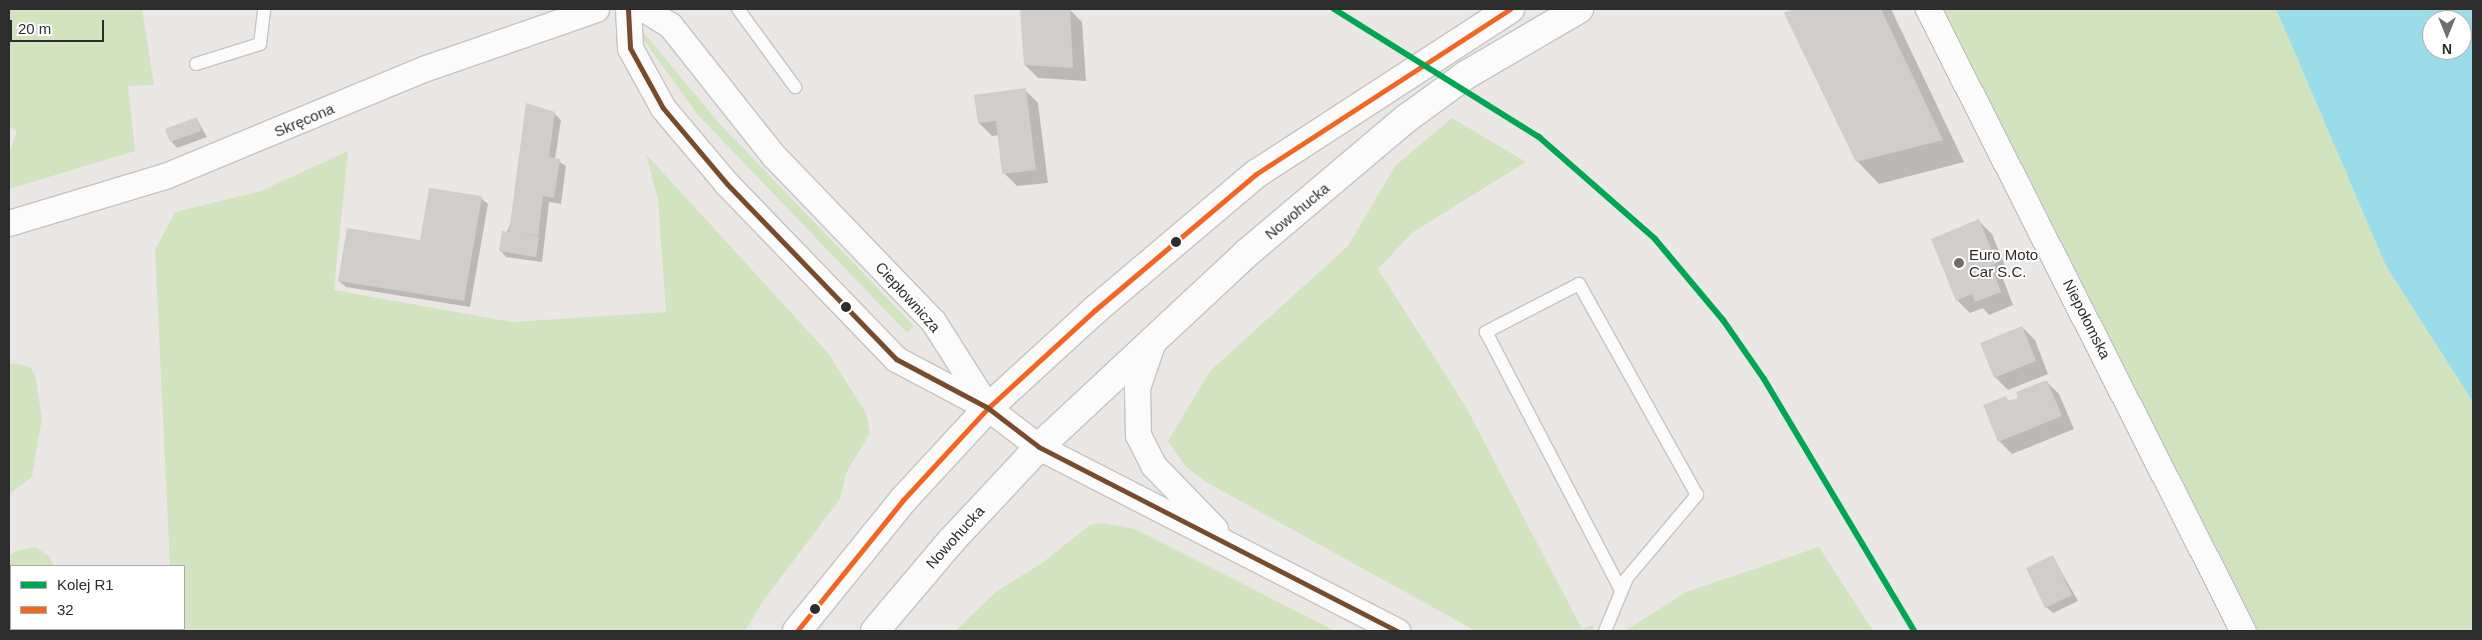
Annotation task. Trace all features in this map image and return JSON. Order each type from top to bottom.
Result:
[{"type":"main road","points":[[797,631],[903,500],[988,408],[1095,310],[1256,174],[1435,54],[1510,9]]},
{"type":"main road","name":"Nowohucka","points":[[875,631],[952,540],[1039,447],[1155,337],[1407,118],[1466,75],[1580,9]]},
{"type":"street","name":"Skręcona","points":[[16,219],[141,184],[426,68],[596,9]]},
{"type":"street","points":[[628,9],[630,48],[643,77],[727,184],[896,359],[988,408],[1039,447],[1397,631]]},
{"type":"street","name":"Ciepłownicza","points":[[644,9],[670,25],[774,156],[933,321],[988,408]]},
{"type":"street","name":"Niepołomska","points":[[1928,9],[2243,631]]},
{"type":"street","points":[[1155,337],[1137,388],[1138,435],[1153,466],[1234,548]]},
{"type":"lane","points":[[196,64],[260,44],[264,9]]},
{"type":"lane","points":[[738,9],[795,87]]},
{"type":"lane","points":[[1605,631],[1621,590],[1697,495],[1579,284],[1486,332],[1621,590]]},
{"type":"green space","points":[[9,9],[142,9],[154,85],[128,86],[135,151],[9,189],[9,154],[17,131],[9,127]]},
{"type":"green space","points":[[1941,9],[2276,9],[2386,266],[2473,402],[2473,631],[2258,631]]},
{"type":"green space","points":[[644,33],[719,123],[914,326],[907,333],[698,115],[643,39]]},
{"type":"green space","points":[[1452,118],[1526,162],[1413,232],[1378,269],[1466,407],[1582,629],[1594,625],[1593,631],[1476,631],[1206,482],[1185,466],[1168,441],[1210,371],[1348,246],[1395,166]]},
{"type":"green space","points":[[348,151],[334,290],[512,322],[666,312],[658,200],[646,154],[828,353],[866,413],[870,433],[846,473],[840,499],[763,601],[745,631],[173,631],[185,630],[185,565],[170,565],[155,250],[175,212],[261,191]]},
{"type":"green space","points":[[13,363],[30,367],[35,375],[42,418],[32,477],[9,494],[9,365]]},
{"type":"green space","points":[[1103,523],[1135,529],[1335,631],[955,631],[997,591],[1042,563],[1090,525]]},
{"type":"green space","points":[[35,547],[49,556],[54,565],[10,565],[10,630],[58,631],[9,631],[9,557],[15,551]]},
{"type":"green space","points":[[1819,547],[1873,631],[1625,631],[1686,592]]},
{"type":"water","points":[[2276,9],[2473,9],[2473,402],[2386,266]]},
{"type":"building","points":[[1070,9],[1073,68],[1024,65],[1020,10]]},
{"type":"building","points":[[1792,9],[1881,9],[1943,140],[1856,162],[1784,13]]},
{"type":"building","points":[[1026,88],[1036,170],[1002,174],[996,121],[978,123],[974,95]]},
{"type":"building","points":[[526,103],[555,112],[549,157],[560,159],[554,198],[543,196],[538,236],[521,233],[539,237],[536,257],[499,251],[502,231],[509,232]]},
{"type":"building","points":[[197,117],[201,131],[170,142],[165,129]]},
{"type":"building","points":[[429,188],[482,196],[464,301],[338,281],[347,228],[420,240]]},
{"type":"building","points":[[1979,219],[1997,263],[1991,266],[2001,292],[1975,302],[1972,294],[1956,301],[1931,239]]},
{"type":"building","points":[[2022,326],[2036,361],[1994,378],[1980,343]]},
{"type":"building","points":[[2047,380],[2062,416],[1998,442],[1983,405],[2006,396],[2008,401],[2018,398],[2016,392]]},
{"type":"building","points":[[2053,555],[2072,595],[2045,608],[2026,568]]},
{"type":"rail line","name":"R1","points":[[1334,9],[1539,137],[1655,239],[1723,320],[1764,379],[1914,631]]},
{"type":"transit line","points":[[628,9],[630,48],[663,108],[727,184],[896,359],[988,408],[1039,447],[1397,631]]},
{"type":"transit line","name":"32","points":[[797,631],[903,500],[988,408],[1095,310],[1256,174],[1510,9]]},
{"type":"place","name":"Euro Moto Car S.C.","points":[[1959,263]]}]
